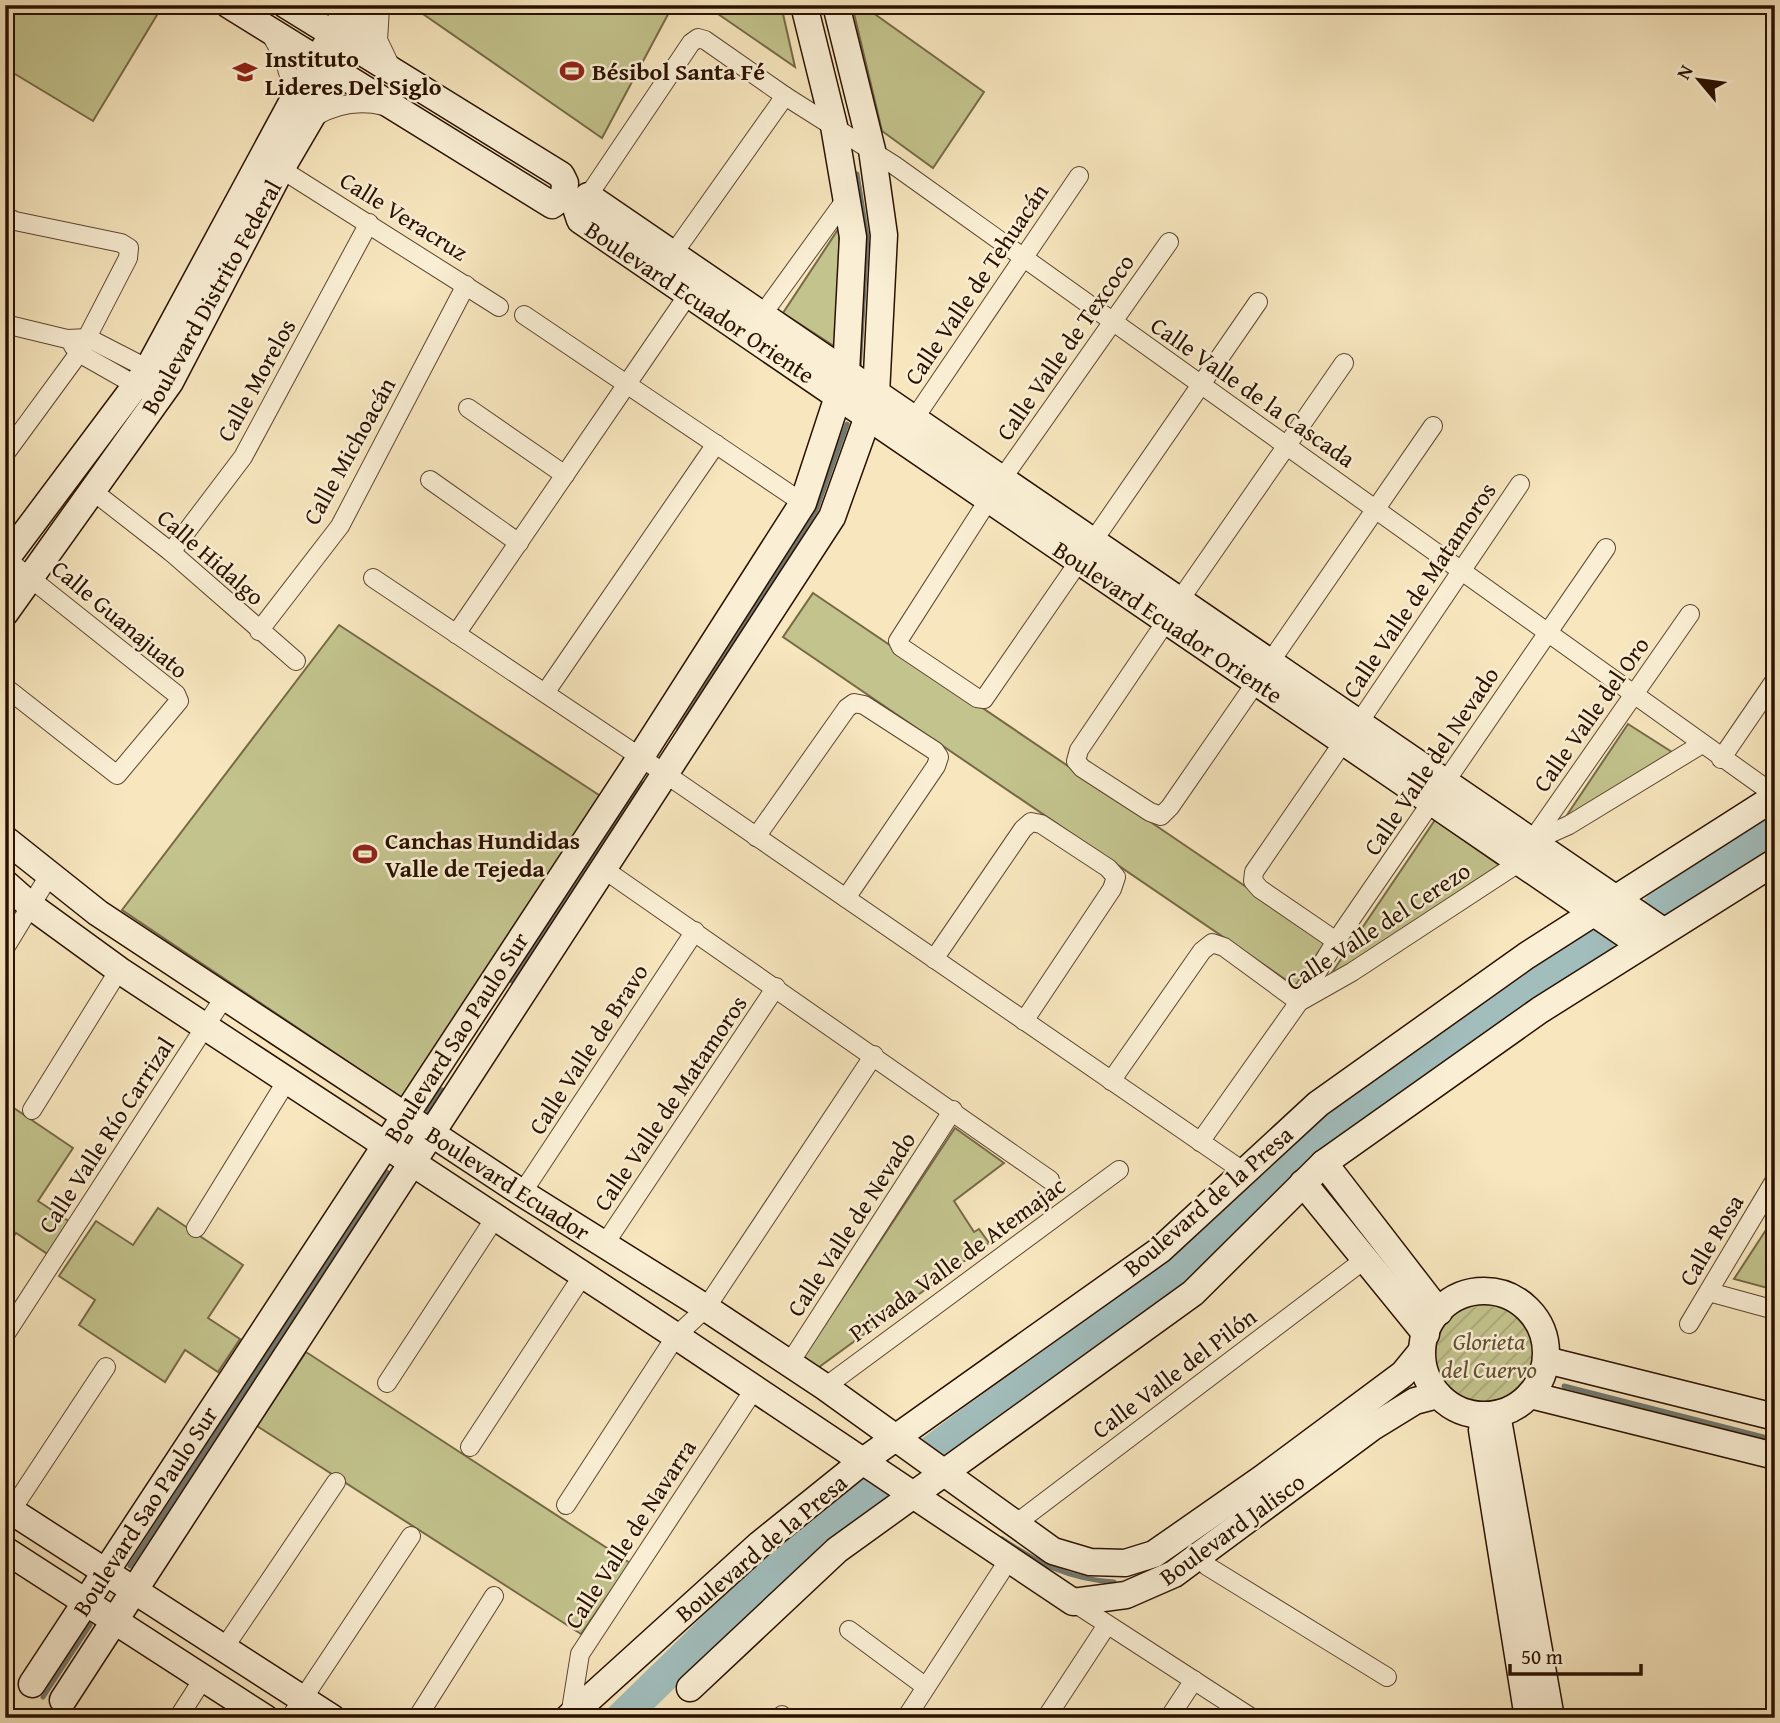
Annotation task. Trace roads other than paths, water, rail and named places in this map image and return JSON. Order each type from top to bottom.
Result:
[{"type":"street","points":[[229,5],[552,205],[564,196],[565,183],[561,175],[286,5]]},
{"type":"street","points":[[291,5],[315,5]]},
{"type":"street","name":"Boulevard Distrito Federal","points":[[342,40],[350,5]]},
{"type":"street","points":[[379,5],[378,40],[386,61],[396,73]]},
{"type":"street","name":"Boulevard Distrito Federal","points":[[5,613],[94,492],[154,384],[310,119],[327,66],[342,40],[379,5]]},
{"type":"street","name":"Boulevard Sao Paulo Sur","points":[[32,1684],[640,758],[803,503],[843,384],[853,237],[834,126],[804,5]]},
{"type":"street","name":"Boulevard Sao Paulo Sur","points":[[63,1700],[667,775],[832,517],[872,405],[884,235],[872,150],[836,5]]},
{"type":"street","points":[[265,28],[277,41],[295,97]]},
{"type":"street","name":"Calle Valle de la Cascada","points":[[588,196],[691,43],[698,38],[872,150],[1775,796]]},
{"type":"street","name":"Boulevard Distrito Federal","points":[[6,559],[154,384],[295,97],[327,66]]},
{"type":"street","points":[[673,254],[785,96]]},
{"type":"street","points":[[310,119],[332,107],[369,102],[399,110]]},
{"type":"street","name":"Calle Veracruz","points":[[281,169],[499,307]]},
{"type":"street","name":"Calle Valle de Tehuacán","points":[[914,419],[1079,176]]},
{"type":"street","name":"Boulevard Ecuador Oriente","points":[[843,384],[762,315],[696,284],[580,220],[577,211],[588,196],[673,254],[696,284],[1652,938]]},
{"type":"street","points":[[762,315],[846,199]]},
{"type":"street","points":[[5,216],[15,221],[121,243],[129,248],[128,258],[78,343],[12,434],[5,454]]},
{"type":"street","name":"Calle Morelos","points":[[171,552],[243,457],[369,223]]},
{"type":"street","name":"Calle Valle de Texcoco","points":[[1086,550],[984,699],[977,698],[901,647],[900,634],[995,489],[1169,242]]},
{"type":"street","points":[[456,634],[696,284]]},
{"type":"street","name":"Calle Michoacán","points":[[259,631],[340,526],[466,285]]},
{"type":"street","points":[[1086,550],[1258,302]]},
{"type":"street","points":[[524,314],[803,503]]},
{"type":"street","points":[[5,324],[78,343],[154,384]]},
{"type":"street","points":[[1344,363],[1079,750],[1076,761],[1082,768],[1150,812],[1161,816],[1433,426]]},
{"type":"street","name":"Boulevard Ecuador Oriente","points":[[872,405],[914,419],[995,489]]},
{"type":"street","points":[[468,408],[565,475]]},
{"type":"street","points":[[545,694],[716,444]]},
{"type":"street","points":[[430,480],[519,542]]},
{"type":"street","name":"Calle Valle de Matamoros","points":[[1336,941],[1259,889],[1253,881],[1254,872],[1520,484]]},
{"type":"street","name":"Calle Hidalgo","points":[[94,492],[171,552],[296,661]]},
{"type":"street","points":[[49,506],[72,524]]},
{"type":"street","name":"Calle Valle del Nevado","points":[[1299,1002],[1336,941],[1606,548]]},
{"type":"street","name":"Calle Guanajuato","points":[[5,687],[117,775],[179,701],[176,695],[6,559]]},
{"type":"street","points":[[373,578],[667,775],[1243,1171]]},
{"type":"street","name":"Calle Valle del Oro","points":[[1526,852],[1690,614]]},
{"type":"street","points":[[1721,758],[1775,680]]},
{"type":"street","points":[[756,837],[847,708],[854,704],[864,705],[934,751],[939,757],[936,766],[846,898]]},
{"type":"street","name":"Calle Valle del Cerezo","points":[[1200,1142],[1299,1002],[1352,972],[1526,852],[1702,744]]},
{"type":"street","name":"Boulevard de la Presa","points":[[569,1717],[760,1544],[863,1461],[1160,1250],[1243,1171],[1347,1083],[1603,906],[1775,796]]},
{"type":"street","points":[[934,959],[1023,829],[1031,822],[1041,824],[1108,868],[1116,877],[1112,889],[1024,1021]]},
{"type":"street","name":"Boulevard Ecuador","points":[[5,839],[99,913],[522,1193],[706,1308],[825,1387],[946,1474]]},
{"type":"street","name":"Boulevard de la Presa","points":[[690,1688],[837,1550],[912,1494],[946,1474],[1193,1293],[1325,1163],[1540,1010],[1775,862]]},
{"type":"street","points":[[605,870],[1050,1180]]},
{"type":"street","points":[[5,948],[50,874]]},
{"type":"street","name":"Boulevard Ecuador","points":[[5,883],[31,906],[119,970],[912,1494]]},
{"type":"street","name":"Calle Valle de Bravo","points":[[522,1193],[695,931]]},
{"type":"street","points":[[1111,1081],[1202,951],[1212,943],[1224,947],[1299,1002]]},
{"type":"street","points":[[32,1110],[119,970]]},
{"type":"street","name":"Calle Valle de Matamoros","points":[[604,1245],[776,987]]},
{"type":"street","name":"Calle Valle Río Carrizal","points":[[5,1335],[225,996]]},
{"type":"street","points":[[566,1504],[676,1336],[706,1308],[874,1055]]},
{"type":"street","points":[[196,1228],[286,1082]]},
{"type":"street","name":"Calle Valle de Nevado","points":[[789,1364],[953,1110]]},
{"type":"street","points":[[1325,1163],[1429,1333],[1426,1372],[1438,1395],[1459,1410],[1488,1415],[1509,1410],[1530,1395],[1543,1373],[1546,1347],[1538,1323],[1521,1303],[1510,1297],[1498,1293],[1472,1293],[1460,1297],[1429,1333]]},
{"type":"street","name":"Privada Valle de Atemajac","points":[[825,1387],[1119,1170]]},
{"type":"street","name":"Calle Rosa","points":[[1689,1324],[1775,1180]]},
{"type":"street","points":[[1303,1183],[1364,1260],[1429,1333]]},
{"type":"street","points":[[387,1383],[495,1218]]},
{"type":"street","name":"Calle Valle del Pilón","points":[[1014,1525],[1364,1260]]},
{"type":"street","points":[[470,1447],[583,1275]]},
{"type":"street","points":[[1709,1292],[1775,1310]]},
{"type":"street","name":"Boulevard Jalisco","points":[[946,1474],[1053,1551],[1090,1562],[1125,1563],[1154,1554],[1264,1478],[1403,1374],[1429,1333]]},
{"type":"street","points":[[1546,1360],[1775,1417]]},
{"type":"street","points":[[106,1367],[8,1509],[224,1648],[297,1708],[332,1718]]},
{"type":"street","name":"Calle Valle de Navarra","points":[[569,1717],[580,1654],[755,1388]]},
{"type":"street","name":"Boulevard Jalisco","points":[[1073,1602],[1116,1597],[1151,1586],[1198,1556],[1371,1427],[1415,1401],[1438,1395]]},
{"type":"street","points":[[1530,1395],[1775,1455]]},
{"type":"street","points":[[1488,1415],[1528,1718]]},
{"type":"street","points":[[1488,1415],[1551,1718]]},
{"type":"street","points":[[224,1648],[336,1482]]},
{"type":"street","points":[[912,1494],[1008,1561],[1252,1718]]},
{"type":"street","points":[[297,1708],[411,1536]]},
{"type":"street","points":[[5,1550],[265,1718]]},
{"type":"street","points":[[1198,1556],[1207,1566],[1387,1677]]},
{"type":"street","points":[[906,1718],[1008,1561]]},
{"type":"street","points":[[416,1718],[494,1596]]},
{"type":"street","points":[[1046,1718],[1107,1625]]},
{"type":"street","points":[[849,1630],[926,1687]]},
{"type":"street","points":[[178,1718],[203,1679]]},
{"type":"street","points":[[1169,1718],[1194,1680]]},
{"type":"waterway","points":[[857,174],[867,237],[859,372]]},
{"type":"waterway","points":[[679,729],[816,510],[847,424]]},
{"type":"waterway","points":[[512,981],[643,784]]},
{"type":"waterway","points":[[1658,908],[1775,831]]},
{"type":"waterway","points":[[932,1451],[1159,1283],[1334,1126],[1599,942]]},
{"type":"waterway","points":[[428,1111],[442,1090]]},
{"type":"waterway","points":[[130,1566],[387,1172]]},
{"type":"waterway","points":[[1564,1386],[1775,1440]]},
{"type":"waterway","points":[[949,1449],[953,1435]]},
{"type":"waterway","points":[[621,1718],[815,1529],[874,1489]]},
{"type":"waterway","points":[[1002,1539],[1029,1556],[1068,1574],[1114,1582]]},
{"type":"waterway","points":[[43,1697],[90,1625]]},
{"type":"place","name":"Bésibol Santa Fé","points":[[572,71]]},
{"type":"place","name":"Instituto Lideres Del Siglo","points":[[245,72]]},
{"type":"place","name":"Canchas Hundidas Valle de Tejeda","points":[[365,854]]},
{"type":"park label","name":"Glorieta del Cuervo","points":[[1489,1355]]}]
